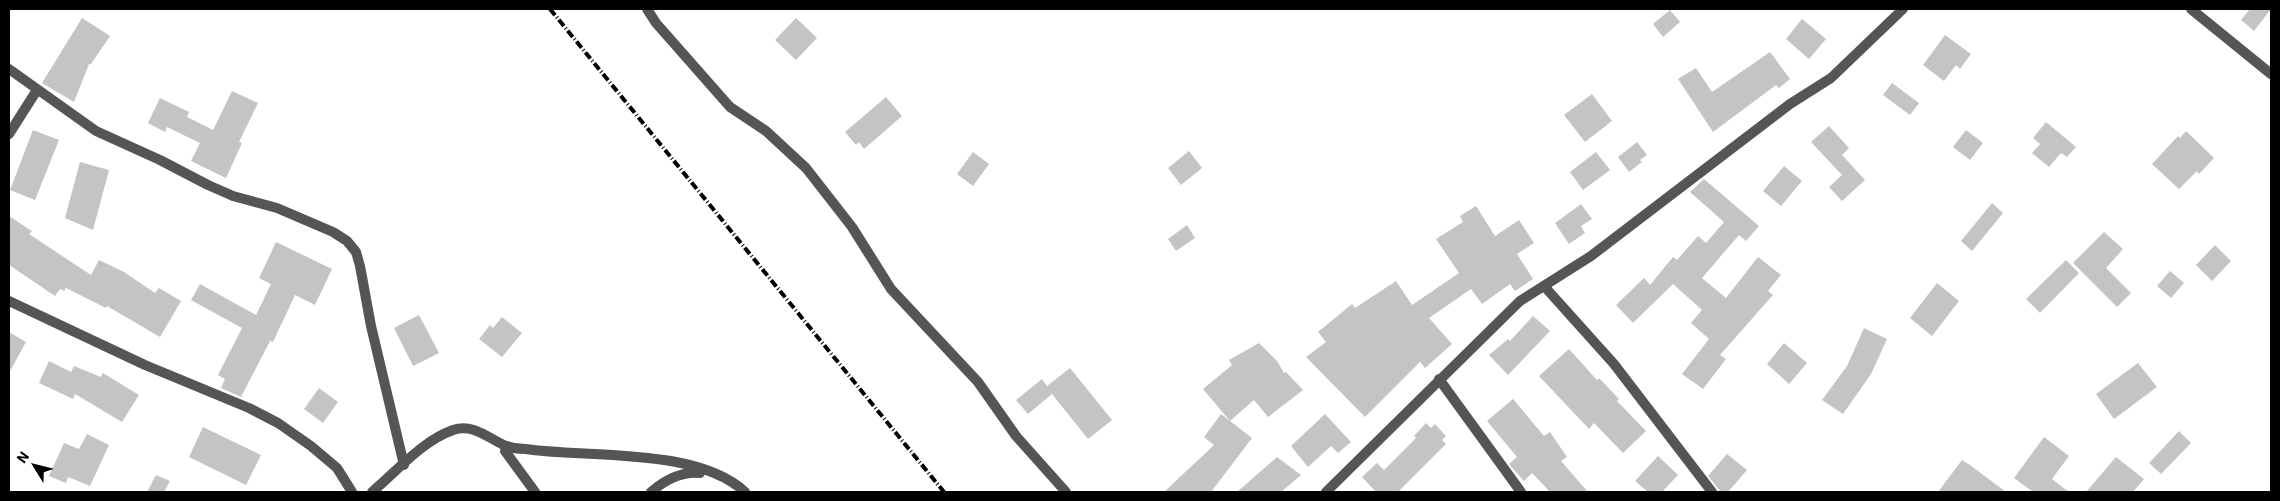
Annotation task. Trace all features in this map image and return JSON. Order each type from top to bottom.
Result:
[{"type":"street","points":[[647,9],[656,23],[730,107],[766,130],[806,168],[852,227],[891,289],[978,382],[1016,436],[1066,492]]},
{"type":"street","points":[[1326,492],[1520,301],[1591,256],[1790,104],[1831,78],[1903,9]]},
{"type":"street","points":[[2190,9],[2271,74]]},
{"type":"street","points":[[9,69],[96,131],[233,196],[277,208],[333,232],[347,241],[356,252],[360,266],[371,326],[404,465]]},
{"type":"street","points":[[9,134],[37,90]]},
{"type":"street","points":[[1544,286],[1614,364],[1712,492]]},
{"type":"street","points":[[9,301],[145,365],[249,408],[278,423],[311,446],[336,468],[352,492]]},
{"type":"street","points":[[1439,379],[1521,492]]},
{"type":"street","points":[[372,492],[428,444],[454,430],[471,429],[486,434],[507,446],[576,454],[634,456],[698,468],[734,482],[745,492]]},
{"type":"street","points":[[507,446],[505,451],[535,492]]},
{"type":"street","points":[[651,492],[679,474],[690,472],[715,474]]},
{"type":"building","points":[[2250,9],[2271,9],[2254,31],[2241,20]]},
{"type":"building","points":[[1670,10],[1680,22],[1663,37],[1653,24]]},
{"type":"building","points":[[82,18],[110,36],[91,64],[89,64],[74,102],[42,83]]},
{"type":"building","points":[[796,18],[817,38],[796,60],[775,40]]},
{"type":"building","points":[[1802,19],[1826,39],[1809,59],[1786,39]]},
{"type":"building","points":[[1945,35],[1971,54],[1960,69],[1956,65],[1944,81],[1923,65]]},
{"type":"building","points":[[1770,52],[1790,79],[1779,88],[1776,85],[1713,132],[1678,79],[1696,68],[1712,92]]},
{"type":"building","points":[[1892,83],[1919,103],[1910,115],[1883,95]]},
{"type":"building","points":[[232,91],[258,103],[239,142],[242,143],[226,178],[191,161],[200,143],[167,127],[165,132],[148,123],[160,98],[189,112],[187,117],[213,130]]},
{"type":"building","points":[[1592,94],[1612,121],[1585,142],[1564,115]]},
{"type":"building","points":[[886,97],[902,116],[864,149],[859,142],[856,145],[845,132]]},
{"type":"building","points":[[2046,122],[2076,147],[2067,157],[2061,153],[2049,167],[2032,153],[2040,144],[2033,138]]},
{"type":"building","points":[[1829,126],[1849,148],[1842,155],[1865,180],[1842,201],[1829,187],[1842,175],[1811,142]]},
{"type":"building","points":[[33,130],[59,140],[35,200],[10,190]]},
{"type":"building","points":[[1966,130],[1983,143],[1970,160],[1953,147]]},
{"type":"building","points":[[2186,131],[2214,158],[2199,174],[2197,171],[2179,189],[2152,164],[2178,136],[2180,138]]},
{"type":"building","points":[[1637,142],[1647,155],[1640,160],[1642,162],[1629,172],[1618,157]]},
{"type":"building","points":[[1189,151],[1202,168],[1181,185],[1168,168]]},
{"type":"building","points":[[973,152],[989,164],[973,186],[957,174]]},
{"type":"building","points":[[1596,152],[1610,170],[1583,190],[1570,172]]},
{"type":"building","points":[[80,162],[109,170],[93,230],[65,218]]},
{"type":"building","points":[[1784,166],[1802,181],[1781,206],[1763,191]]},
{"type":"building","points":[[1704,179],[1759,226],[1746,241],[1739,235],[1702,278],[1726,298],[1758,257],[1781,275],[1768,291],[1773,295],[1720,355],[1726,359],[1703,389],[1682,374],[1709,339],[1691,323],[1702,310],[1673,284],[1633,323],[1616,305],[1644,278],[1650,285],[1673,257],[1677,260],[1698,236],[1706,243],[1724,222],[1690,192]]},
{"type":"building","points":[[1992,203],[2003,213],[1972,251],[1961,241]]},
{"type":"building","points":[[1581,204],[1592,219],[1581,226],[1585,233],[1569,244],[1555,223]]},
{"type":"building","points":[[1476,206],[1495,236],[1519,220],[1534,243],[1517,254],[1533,279],[1515,291],[1510,284],[1482,304],[1471,289],[1429,318],[1452,344],[1425,368],[1420,362],[1365,417],[1306,357],[1326,342],[1318,332],[1352,304],[1355,308],[1396,281],[1412,305],[1459,273],[1436,239],[1463,222],[1460,216]]},
{"type":"building","points":[[9,216],[32,231],[29,234],[91,275],[99,260],[124,272],[155,293],[159,288],[181,301],[160,337],[107,306],[106,308],[66,288],[64,291],[60,289],[55,296],[9,265]]},
{"type":"building","points":[[1187,225],[1195,238],[1176,251],[1168,239]]},
{"type":"building","points":[[2104,232],[2123,249],[2106,268],[2131,293],[2117,307],[2073,263]]},
{"type":"building","points":[[276,242],[332,269],[315,305],[295,295],[273,342],[270,341],[241,397],[221,388],[225,379],[218,375],[242,328],[191,300],[200,284],[256,315],[271,284],[259,278]]},
{"type":"building","points":[[2215,245],[2231,261],[2212,281],[2196,265]]},
{"type":"building","points":[[2066,260],[2079,273],[2040,313],[2026,299]]},
{"type":"building","points":[[2170,271],[2184,283],[2171,298],[2157,286]]},
{"type":"building","points":[[1937,283],[1959,301],[1932,336],[1910,318]]},
{"type":"building","points":[[419,315],[439,353],[413,366],[394,328]]},
{"type":"building","points":[[1533,316],[1550,331],[1508,375],[1489,355],[1508,339],[1510,341]]},
{"type":"building","points":[[502,317],[522,333],[502,357],[479,339],[490,325],[493,328]]},
{"type":"building","points":[[1864,328],[1887,339],[1871,374],[1843,414],[1822,400],[1847,366]]},
{"type":"building","points":[[9,332],[26,342],[9,373]]},
{"type":"building","points":[[1259,343],[1277,361],[1284,373],[1286,372],[1303,390],[1268,417],[1254,400],[1230,421],[1203,389],[1232,365],[1229,360]]},
{"type":"building","points":[[1784,343],[1807,363],[1789,384],[1767,364]]},
{"type":"building","points":[[1569,349],[1597,380],[1599,378],[1619,399],[1617,401],[1646,431],[1623,453],[1594,423],[1589,429],[1539,376]]},
{"type":"building","points":[[49,361],[71,372],[74,366],[101,377],[103,373],[139,395],[122,422],[75,394],[73,399],[39,383]]},
{"type":"building","points":[[2138,363],[2157,387],[2114,419],[2096,394]]},
{"type":"building","points":[[1070,368],[1112,420],[1088,439],[1052,394],[1028,414],[1016,400],[1042,379],[1047,386]]},
{"type":"building","points":[[319,388],[338,402],[323,423],[304,409]]},
{"type":"building","points":[[1513,399],[1544,436],[1550,432],[1567,457],[1561,461],[1588,492],[1550,492],[1532,473],[1524,481],[1509,464],[1517,457],[1487,421]]},
{"type":"building","points":[[1221,414],[1252,438],[1211,492],[1164,492],[1214,445],[1204,437]]},
{"type":"building","points":[[1325,414],[1351,442],[1338,453],[1331,446],[1308,467],[1291,446]]},
{"type":"building","points":[[1426,423],[1431,428],[1435,424],[1446,436],[1442,440],[1446,444],[1398,492],[1376,492],[1362,477],[1377,463],[1384,470],[1416,438],[1414,436]]},
{"type":"building","points":[[203,427],[261,455],[246,485],[189,457]]},
{"type":"building","points":[[2179,431],[2191,443],[2161,474],[2149,463]]},
{"type":"building","points":[[87,434],[109,445],[90,486],[68,477],[66,483],[49,476],[64,443],[79,449]]},
{"type":"building","points":[[2044,437],[2069,456],[2052,479],[2069,492],[2033,492],[2014,478]]},
{"type":"building","points":[[1727,454],[1747,470],[1728,492],[1721,492],[1708,476]]},
{"type":"building","points":[[1658,456],[1678,475],[1662,492],[1648,492],[1635,481]]},
{"type":"building","points":[[1277,457],[1301,475],[1281,492],[1237,492]]},
{"type":"building","points":[[2116,457],[2144,479],[2133,492],[2086,492]]},
{"type":"building","points":[[1962,460],[1970,465],[2006,492],[1938,492]]},
{"type":"building","points":[[156,475],[170,481],[164,492],[147,492]]},
{"type":"railway","points":[[550,9],[944,492]]}]
